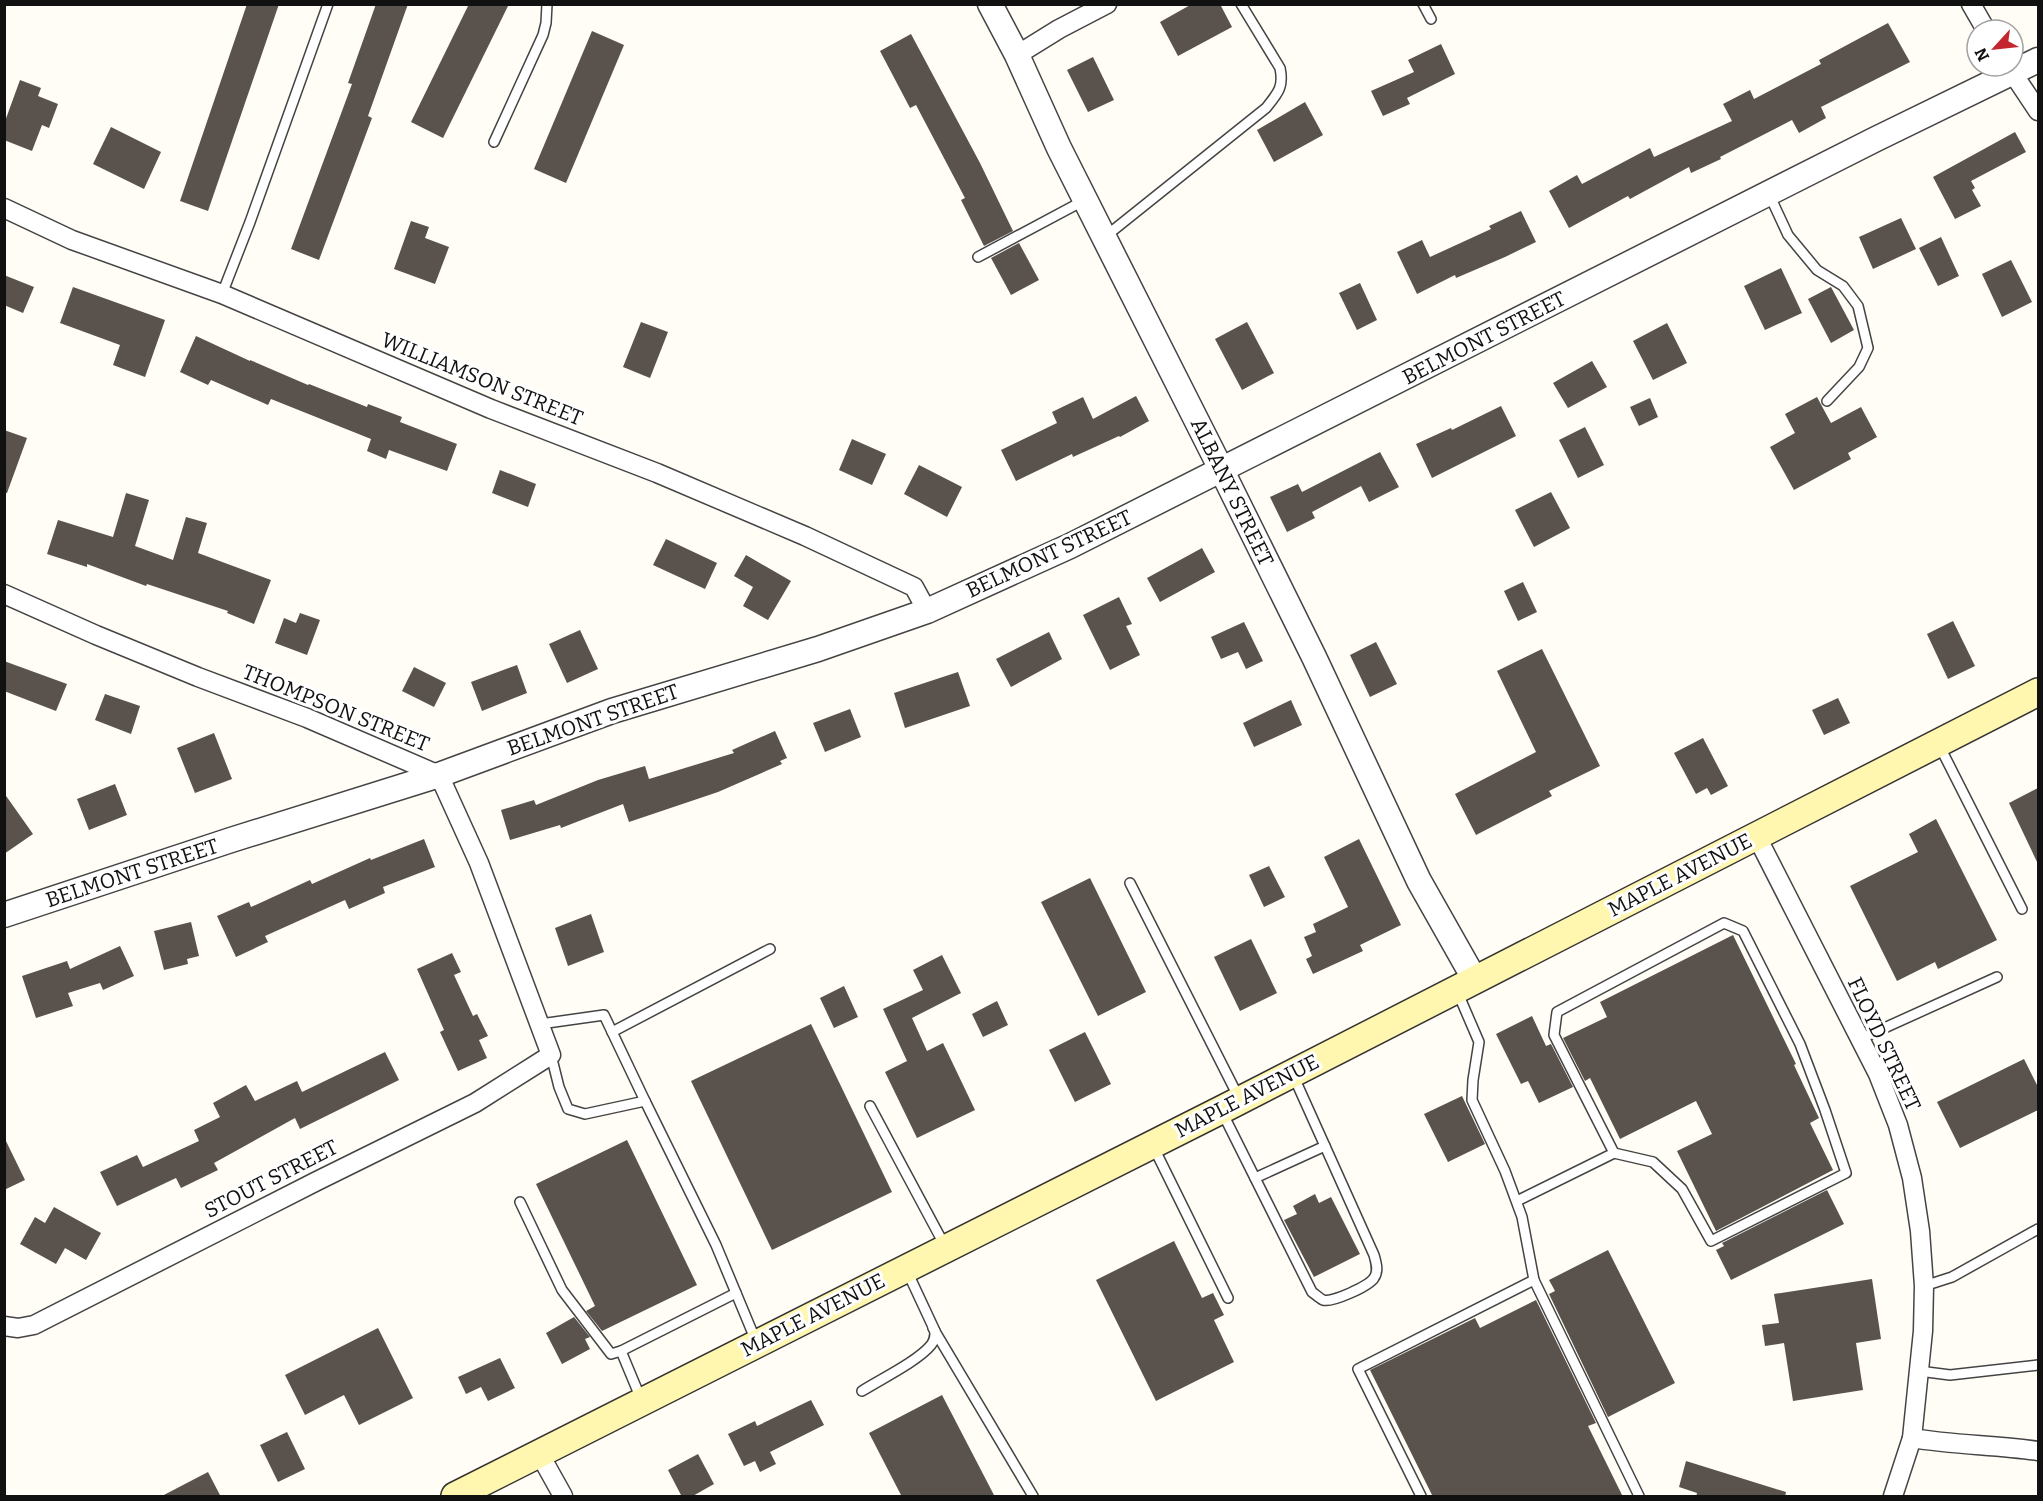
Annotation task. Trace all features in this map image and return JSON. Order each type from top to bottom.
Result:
[{"type":"main road","name":"MAPLE AVENUE","points":[[455,1497],[1938,744],[2037,697]]},
{"type":"street","name":"ALBANY STREET","points":[[990,4],[1017,55],[1059,148],[1319,668],[1466,984]]},
{"type":"street","points":[[1017,55],[1059,29],[1107,4]]},
{"type":"street","points":[[1971,4],[1979,18]]},
{"type":"street","name":"BELMONT STREET","points":[[4,915],[231,840],[439,775],[612,711],[818,649],[927,612],[1070,546],[1222,471],[1995,78]]},
{"type":"street","points":[[2016,78],[2038,111]]},
{"type":"street","name":"WILLIAMSON STREET","points":[[4,208],[72,240],[222,294],[491,409],[657,473],[804,536],[914,587],[927,612]]},
{"type":"street","name":"THOMPSON STREET","points":[[4,594],[106,639],[307,718],[439,775],[479,863],[551,1055]]},
{"type":"street","name":"FLOYD STREET","points":[[1757,837],[1878,1074],[1898,1125],[1912,1178],[1920,1231],[1924,1286],[1923,1331],[1912,1438],[1893,1497]]},
{"type":"street","name":"STOUT STREET","points":[[4,1326],[18,1328],[34,1325],[317,1180],[475,1103],[551,1055]]},
{"type":"street","points":[[1912,1438],[1951,1444],[2000,1445],[2038,1451]]},
{"type":"street","points":[[539,1453],[563,1497]]},
{"type":"lane","points":[[222,294],[328,4]]},
{"type":"lane","points":[[494,142],[543,35],[547,4]]},
{"type":"lane","points":[[1104,237],[1266,108],[1278,93],[1282,80],[1280,68],[1241,4]]},
{"type":"lane","points":[[1424,4],[1431,19]]},
{"type":"lane","points":[[1769,194],[1788,235],[1817,270],[1843,286],[1858,306],[1868,348],[1859,367],[1827,401]]},
{"type":"lane","points":[[978,257],[1085,200]]},
{"type":"lane","points":[[1938,744],[2022,909]]},
{"type":"lane","points":[[1130,883],[1230,1105],[1254,1178],[1312,1292],[1322,1300],[1332,1301],[1369,1283],[1375,1276],[1377,1268],[1374,1255],[1292,1073]]},
{"type":"lane","points":[[1517,1201],[1614,1153],[1653,1162],[1682,1189],[1711,1241],[1846,1173],[1800,1044],[1743,931],[1724,923],[1557,1012],[1554,1035],[1614,1153]]},
{"type":"lane","points":[[612,1032],[770,949]]},
{"type":"lane","points":[[1860,1039],[1997,977]]},
{"type":"lane","points":[[1466,984],[1479,1042],[1472,1100],[1517,1201],[1533,1280],[1639,1497]]},
{"type":"lane","points":[[540,1024],[604,1015],[716,1245],[756,1344]]},
{"type":"lane","points":[[551,1055],[559,1087],[568,1108],[585,1114],[645,1101]]},
{"type":"lane","points":[[870,1106],[946,1248]]},
{"type":"lane","points":[[1152,1144],[1228,1298]]},
{"type":"lane","points":[[1254,1178],[1325,1146]]},
{"type":"lane","points":[[520,1202],[562,1290],[611,1354],[736,1293]]},
{"type":"lane","points":[[1924,1286],[1952,1277],[2038,1229]]},
{"type":"lane","points":[[906,1269],[933,1328],[1033,1497]]},
{"type":"lane","points":[[1421,1497],[1358,1368],[1533,1280]]},
{"type":"lane","points":[[862,1391],[932,1345],[935,1339],[933,1328]]},
{"type":"lane","points":[[621,1351],[642,1401]]},
{"type":"lane","points":[[1919,1371],[1950,1375],[2038,1365]]},
{"type":"building","points":[[247,4],[279,4],[208,211],[180,201]]},
{"type":"building","points":[[376,4],[408,4],[368,116],[372,118],[319,260],[291,249],[352,84],[348,83]]},
{"type":"building","points":[[469,4],[509,4],[443,138],[411,122]]},
{"type":"building","points":[[1192,4],[1220,4],[1232,27],[1178,56],[1160,22]]},
{"type":"building","points":[[1888,23],[1910,62],[1821,107],[1826,118],[1799,133],[1792,120],[1720,157],[1721,159],[1691,173],[1689,167],[1569,228],[1549,191],[1577,175],[1582,184],[1650,148],[1654,157],[1732,121],[1723,104],[1750,90],[1754,99],[1821,64],[1819,60]]},
{"type":"building","points":[[592,31],[624,45],[566,183],[534,169]]},
{"type":"building","points":[[911,34],[980,163],[1013,231],[984,246],[961,200],[965,198],[916,105],[910,108],[880,51]]},
{"type":"building","points":[[1441,44],[1455,74],[1407,98],[1410,104],[1383,116],[1371,91],[1414,72],[1408,60]]},
{"type":"building","points":[[1093,57],[1114,100],[1088,112],[1067,70]]},
{"type":"building","points":[[20,80],[41,88],[38,96],[58,104],[49,128],[42,125],[32,151],[4,140],[4,124]]},
{"type":"building","points":[[1305,102],[1323,135],[1274,162],[1257,130]]},
{"type":"building","points":[[111,127],[161,152],[144,189],[93,164]]},
{"type":"building","points":[[2015,132],[2026,152],[1971,181],[1975,188],[1972,190],[1981,206],[1955,219],[1933,177]]},
{"type":"building","points":[[1521,211],[1536,242],[1456,278],[1455,275],[1417,294],[1397,252],[1422,240],[1430,257],[1491,229],[1489,226]]},
{"type":"building","points":[[1901,218],[1916,249],[1873,269],[1859,237]]},
{"type":"building","points":[[411,221],[429,227],[425,238],[449,247],[435,284],[394,269]]},
{"type":"building","points":[[1941,237],[1959,276],[1938,286],[1919,248]]},
{"type":"building","points":[[1019,243],[1039,280],[1011,295],[991,258]]},
{"type":"building","points":[[2011,260],[2032,302],[2002,317],[1982,274]]},
{"type":"building","points":[[1781,268],[1802,313],[1765,330],[1744,286]]},
{"type":"building","points":[[4,275],[34,287],[23,313],[4,305]]},
{"type":"building","points":[[1360,283],[1377,320],[1357,330],[1339,293]]},
{"type":"building","points":[[73,287],[165,320],[145,377],[113,365],[120,345],[60,323]]},
{"type":"building","points":[[1831,287],[1854,330],[1831,343],[1808,299]]},
{"type":"building","points":[[641,322],[668,332],[650,378],[623,367]]},
{"type":"building","points":[[1247,322],[1274,373],[1242,390],[1215,339]]},
{"type":"building","points":[[1667,323],[1687,363],[1653,380],[1633,341]]},
{"type":"building","points":[[196,336],[308,385],[367,407],[368,404],[402,417],[400,422],[457,444],[447,471],[389,450],[386,459],[367,451],[371,439],[271,399],[268,405],[211,380],[208,385],[180,372]]},
{"type":"building","points":[[1592,361],[1607,387],[1568,408],[1553,383]]},
{"type":"building","points":[[1136,396],[1149,421],[1120,437],[1073,457],[1072,454],[1016,481],[1001,450],[1057,423],[1052,412],[1083,397],[1093,419]]},
{"type":"building","points":[[1817,397],[1831,423],[1861,407],[1877,437],[1848,453],[1851,459],[1794,490],[1770,447],[1795,433],[1785,414]]},
{"type":"building","points":[[1650,398],[1658,417],[1639,426],[1630,407]]},
{"type":"building","points":[[1501,406],[1516,436],[1432,478],[1416,444],[1451,428],[1452,430]]},
{"type":"building","points":[[1585,427],[1604,465],[1578,478],[1559,440]]},
{"type":"building","points":[[4,430],[27,438],[7,493],[4,493]]},
{"type":"building","points":[[852,439],[886,454],[872,485],[839,470]]},
{"type":"building","points":[[1380,452],[1399,487],[1369,502],[1361,486],[1312,512],[1315,518],[1287,532],[1270,497],[1298,484],[1302,492]]},
{"type":"building","points":[[919,465],[962,487],[947,517],[904,494]]},
{"type":"building","points":[[500,470],[536,484],[528,507],[492,493]]},
{"type":"building","points":[[1551,492],[1570,528],[1534,547],[1515,510]]},
{"type":"building","points":[[126,493],[149,500],[135,546],[173,560],[186,517],[207,523],[198,553],[271,580],[254,624],[227,613],[228,611],[147,584],[146,586],[87,564],[87,567],[47,554],[58,520],[113,537]]},
{"type":"building","points":[[666,539],[717,563],[705,589],[653,565]]},
{"type":"building","points":[[1202,548],[1215,572],[1160,602],[1147,578]]},
{"type":"building","points":[[746,555],[791,581],[768,620],[743,606],[753,587],[734,576]]},
{"type":"building","points":[[1523,582],[1537,612],[1518,621],[1504,591]]},
{"type":"building","points":[[1119,597],[1132,624],[1126,626],[1140,655],[1110,670],[1083,615]]},
{"type":"building","points":[[300,613],[320,620],[307,655],[275,643],[284,618],[296,623]]},
{"type":"building","points":[[1953,621],[1975,666],[1948,679],[1927,634]]},
{"type":"building","points":[[1244,622],[1263,661],[1246,669],[1238,652],[1221,659],[1211,637]]},
{"type":"building","points":[[580,630],[598,669],[567,683],[549,644]]},
{"type":"building","points":[[1049,632],[1062,659],[1011,687],[996,659]]},
{"type":"building","points":[[1376,642],[1397,684],[1370,697],[1350,655]]},
{"type":"building","points":[[1542,649],[1600,766],[1549,791],[1552,796],[1476,835],[1455,794],[1536,752],[1497,671]]},
{"type":"building","points":[[4,661],[67,684],[56,711],[4,691]]},
{"type":"building","points":[[517,665],[527,693],[482,711],[471,682]]},
{"type":"building","points":[[414,667],[446,683],[434,707],[402,691]]},
{"type":"building","points":[[958,672],[970,706],[905,728],[894,693]]},
{"type":"building","points":[[105,694],[140,706],[131,734],[95,720]]},
{"type":"building","points":[[1838,698],[1850,723],[1824,735],[1812,710]]},
{"type":"building","points":[[1291,700],[1302,725],[1254,747],[1243,723]]},
{"type":"building","points":[[850,709],[861,737],[825,752],[813,723]]},
{"type":"building","points":[[775,731],[787,758],[780,761],[782,764],[718,792],[629,822],[623,804],[561,828],[560,825],[510,840],[501,810],[534,800],[536,805],[598,780],[645,766],[649,779],[734,753],[732,750]]},
{"type":"building","points":[[214,733],[232,779],[195,793],[177,748]]},
{"type":"building","points":[[1703,738],[1728,786],[1711,795],[1707,788],[1696,794],[1674,753]]},
{"type":"building","points":[[115,784],[127,815],[89,830],[77,799]]},
{"type":"building","points":[[2038,788],[2038,864],[2009,803]]},
{"type":"building","points":[[4,793],[33,834],[4,854]]},
{"type":"building","points":[[1936,819],[1997,940],[1938,969],[1935,962],[1897,981],[1850,886],[1918,852],[1909,834]]},
{"type":"building","points":[[424,839],[435,867],[383,887],[385,893],[349,909],[345,900],[265,936],[268,942],[236,957],[217,916],[249,902],[251,907],[310,880],[312,884],[370,858],[371,860]]},
{"type":"building","points":[[1359,839],[1401,925],[1360,945],[1363,951],[1313,974],[1306,959],[1312,956],[1304,937],[1316,932],[1313,924],[1348,907],[1324,857]]},
{"type":"building","points":[[1269,866],[1285,897],[1264,907],[1249,875]]},
{"type":"building","points":[[1090,878],[1146,992],[1098,1016],[1041,902]]},
{"type":"building","points":[[591,914],[604,952],[568,966],[555,928]]},
{"type":"building","points":[[191,922],[199,956],[187,959],[188,964],[164,970],[154,931]]},
{"type":"building","points":[[1733,935],[1796,1064],[1794,1065],[1819,1118],[1810,1123],[1833,1170],[1716,1231],[1677,1151],[1712,1134],[1696,1101],[1620,1139],[1590,1078],[1585,1081],[1563,1038],[1607,1017],[1600,1002]]},
{"type":"building","points":[[1251,939],[1277,993],[1240,1011],[1214,957]]},
{"type":"building","points":[[120,946],[134,976],[103,990],[100,983],[68,993],[73,1006],[36,1018],[22,976],[67,961],[70,969]]},
{"type":"building","points":[[452,953],[461,972],[454,975],[473,1016],[477,1014],[488,1036],[479,1040],[487,1058],[458,1071],[440,1032],[444,1030],[417,969]]},
{"type":"building","points":[[942,955],[961,993],[912,1018],[927,1051],[943,1043],[975,1110],[917,1138],[885,1072],[907,1061],[883,1009],[923,990],[913,970]]},
{"type":"building","points":[[844,986],[858,1017],[834,1028],[820,998]]},
{"type":"building","points":[[997,1001],[1008,1025],[983,1037],[972,1014]]},
{"type":"building","points":[[1532,1016],[1546,1046],[1551,1044],[1573,1087],[1539,1103],[1528,1081],[1521,1084],[1496,1034]]},
{"type":"building","points":[[811,1024],[892,1192],[772,1250],[691,1081]]},
{"type":"building","points":[[1085,1032],[1111,1084],[1075,1102],[1049,1050]]},
{"type":"building","points":[[385,1052],[399,1080],[300,1129],[295,1118],[214,1163],[218,1170],[181,1188],[176,1178],[117,1206],[100,1172],[137,1155],[143,1167],[199,1141],[194,1130],[220,1117],[213,1103],[246,1085],[255,1101],[297,1081],[302,1092]]},
{"type":"building","points":[[2024,1059],[2038,1087],[2038,1110],[1960,1148],[1937,1102]]},
{"type":"building","points":[[1462,1096],[1485,1144],[1448,1162],[1424,1114]]},
{"type":"building","points":[[4,1137],[25,1180],[4,1190]]},
{"type":"building","points":[[627,1140],[697,1285],[602,1331],[586,1311],[595,1306],[536,1184]]},
{"type":"building","points":[[1827,1190],[1844,1224],[1731,1280],[1716,1250],[1724,1246],[1722,1243]]},
{"type":"building","points":[[1315,1194],[1319,1203],[1331,1197],[1360,1254],[1314,1277],[1284,1220],[1297,1214],[1293,1206]]},
{"type":"building","points":[[54,1207],[101,1233],[86,1260],[65,1248],[56,1264],[20,1244],[35,1217],[45,1223]]},
{"type":"building","points":[[1174,1241],[1202,1298],[1213,1293],[1224,1315],[1214,1320],[1234,1362],[1156,1401],[1096,1280]]},
{"type":"building","points":[[1608,1250],[1675,1383],[1608,1417],[1549,1294],[1555,1291],[1549,1280]]},
{"type":"building","points":[[1872,1279],[1881,1339],[1856,1343],[1863,1390],[1793,1401],[1784,1343],[1765,1346],[1762,1325],[1779,1323],[1774,1294]]},
{"type":"building","points":[[1536,1300],[1596,1423],[1588,1426],[1623,1497],[1433,1497],[1370,1370],[1475,1318],[1480,1328]]},
{"type":"building","points":[[574,1317],[590,1337],[585,1339],[590,1349],[562,1364],[546,1333]]},
{"type":"building","points":[[378,1328],[413,1398],[359,1425],[344,1395],[305,1415],[285,1375]]},
{"type":"building","points":[[500,1358],[515,1388],[488,1401],[481,1387],[466,1394],[458,1377]]},
{"type":"building","points":[[942,1395],[995,1497],[902,1497],[869,1433]]},
{"type":"building","points":[[811,1400],[824,1425],[770,1452],[776,1464],[760,1472],[755,1461],[744,1466],[728,1434],[755,1421],[757,1426]]},
{"type":"building","points":[[287,1432],[305,1469],[278,1482],[260,1445]]},
{"type":"building","points":[[698,1454],[714,1484],[691,1497],[682,1497],[668,1470]]},
{"type":"building","points":[[1686,1461],[1786,1492],[1785,1497],[1696,1497],[1697,1493],[1679,1487]]},
{"type":"building","points":[[208,1472],[221,1497],[160,1497]]}]
